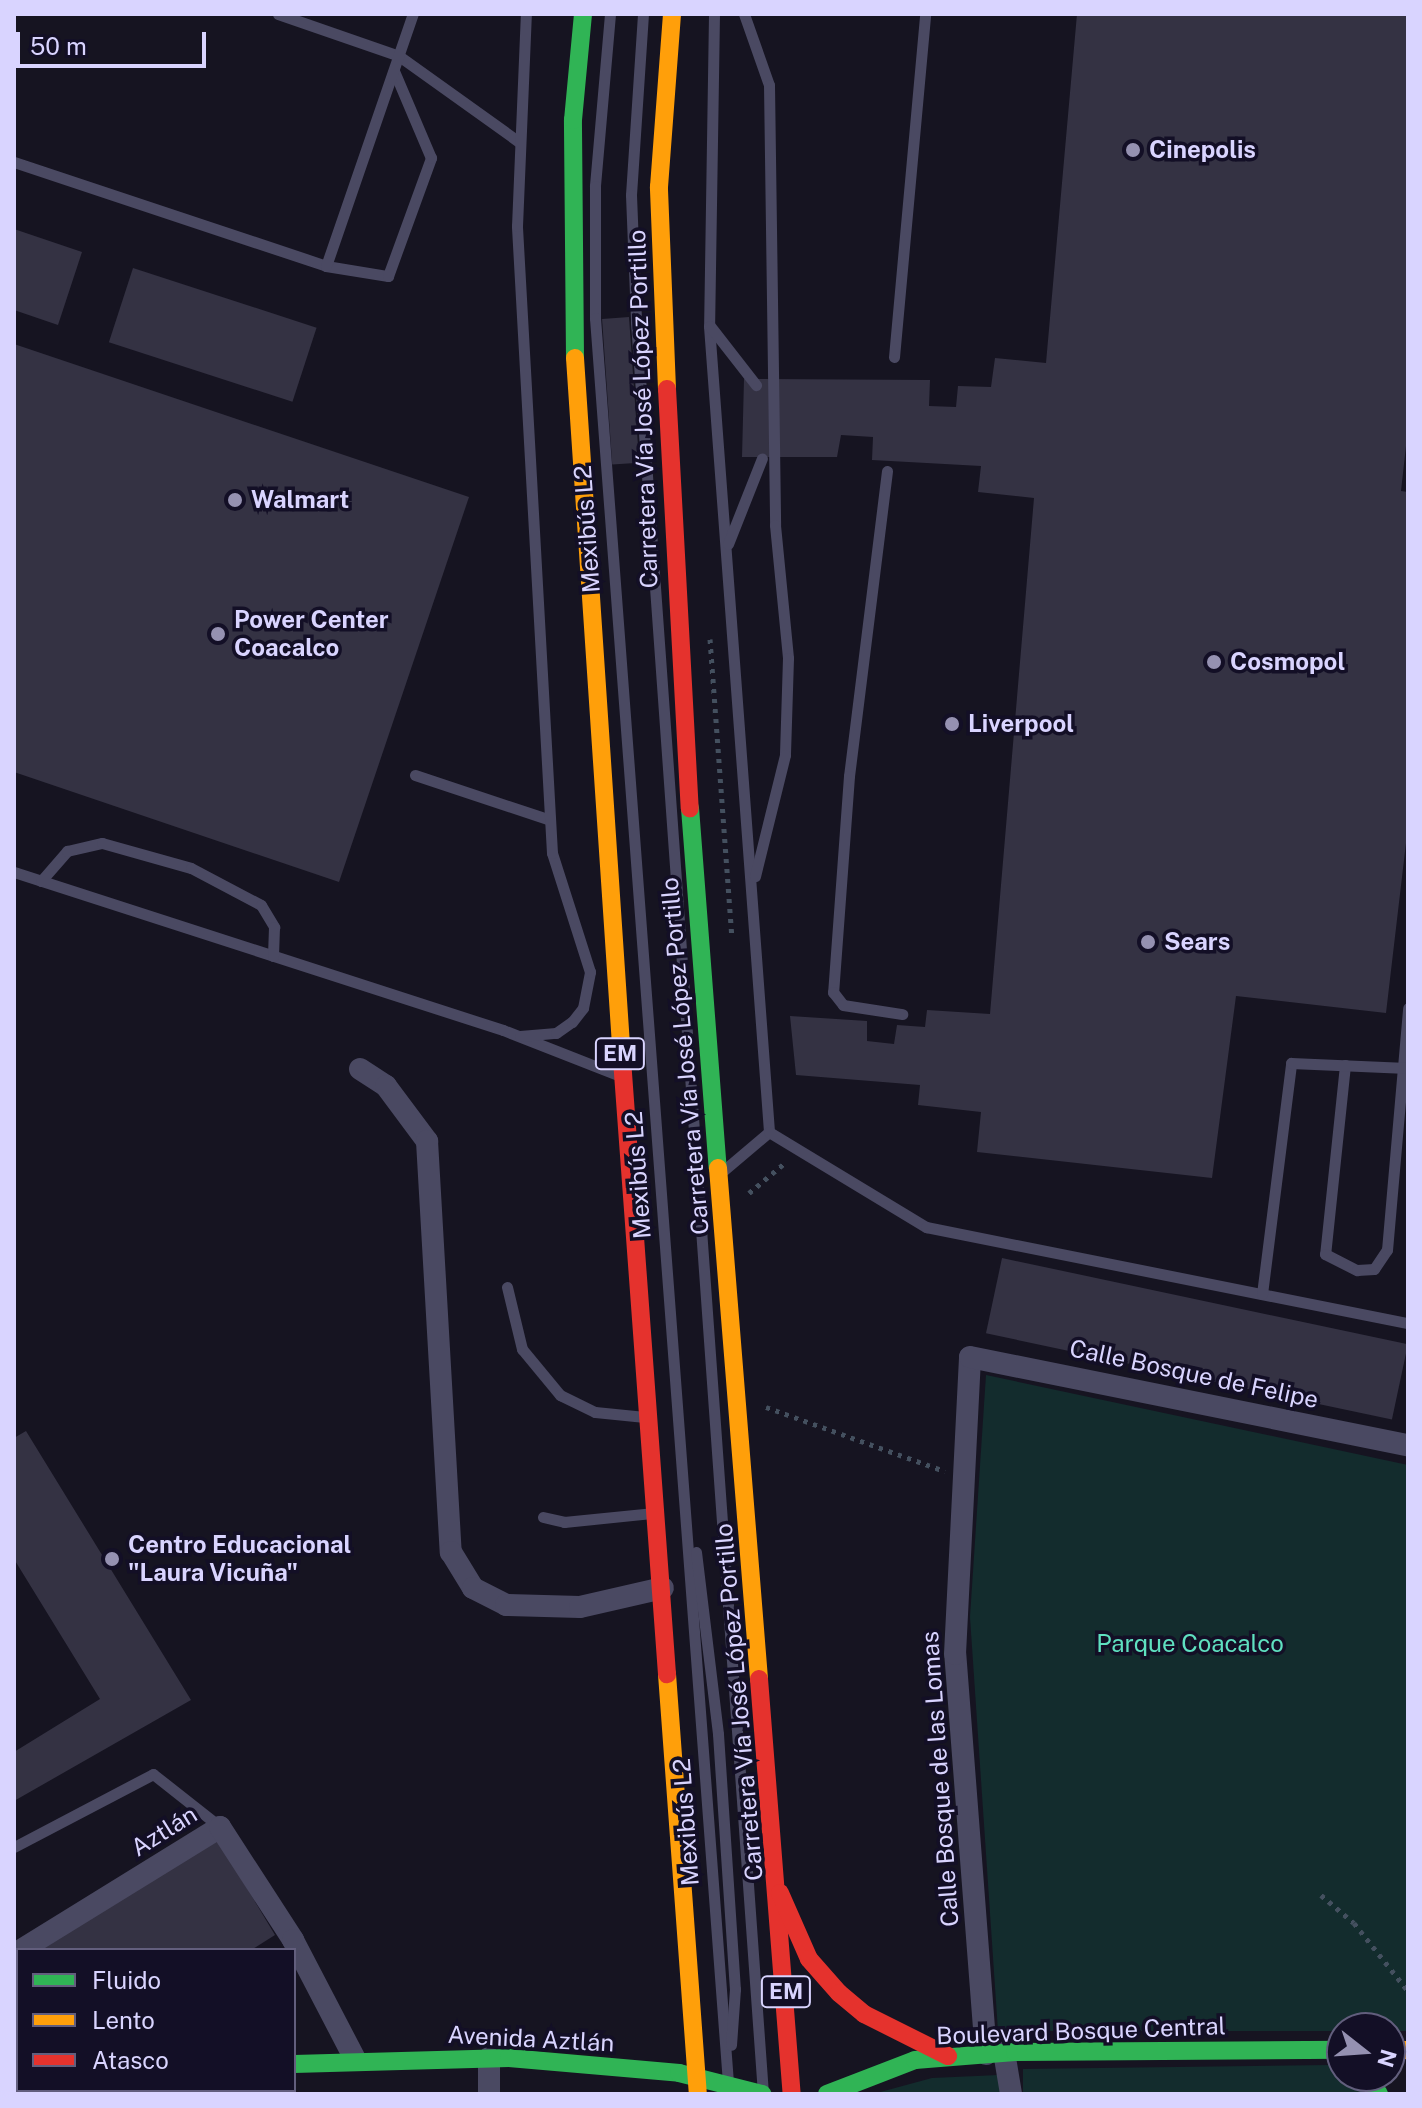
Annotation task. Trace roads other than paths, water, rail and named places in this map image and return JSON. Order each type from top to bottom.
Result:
[{"type":"main road","name":"EM","points":[[583,14],[573,120],[576,442],[698,2086]]},
{"type":"main road","name":"Carretera Vía José López Portillo","points":[[672,14],[659,187],[665,428],[718,1175],[779,1890],[792,2094]]},
{"type":"main road","points":[[779,1890],[809,1959],[839,1993],[864,2014],[949,2057]]},
{"type":"main road","name":"Boulevard Bosque Central","points":[[827,2094],[915,2060],[949,2057],[995,2053],[1326,2050]]},
{"type":"main road","name":"Avenida Aztlán","points":[[296,2064],[355,2059],[489,2058],[762,2094]]},
{"type":"street","points":[[360,1069],[386,1086],[427,1141],[451,1552],[473,1588],[506,1605],[580,1607],[663,1588]]},
{"type":"street","name":"Calle Bosque de Felipe","points":[[970,1357],[1408,1445]]},
{"type":"street","name":"Calle Bosque de las Lomas","points":[[970,1357],[961,1476],[955,1654],[995,2053],[1011,2094]]},
{"type":"street","name":"Aztlán","points":[[24,1948],[220,1827],[285,1945]]},
{"type":"street","name":"Aztlán","points":[[296,1963],[355,2059]]},
{"type":"street","points":[[489,2058],[489,2094]]},
{"type":"lane","points":[[278,14],[399,56],[519,142]]},
{"type":"lane","points":[[326,266],[413,14]]},
{"type":"lane","points":[[520,1036],[556,1033],[583,1008],[590,982],[552,853],[517,226],[526,14]]},
{"type":"lane","name":"Mexibús L2","points":[[610,14],[595,186],[595,318],[728,2088]]},
{"type":"lane","points":[[643,14],[631,195],[636,322],[762,2094]]},
{"type":"lane","points":[[714,14],[709,326],[769,1132]]},
{"type":"lane","points":[[744,14],[769,85],[785,755],[752,884]]},
{"type":"lane","points":[[894,357],[925,14]]},
{"type":"lane","points":[[14,162],[326,266],[388,276],[423,186],[429,146],[394,71]]},
{"type":"lane","points":[[709,326],[756,385]]},
{"type":"lane","points":[[726,548],[762,458]]},
{"type":"lane","points":[[887,471],[849,776],[833,992],[843,1005],[902,1014]]},
{"type":"lane","points":[[415,775],[550,820]]},
{"type":"lane","points":[[41,881],[67,851],[102,843],[191,868],[261,905],[274,927],[273,956]]},
{"type":"lane","points":[[14,872],[520,1036],[622,1077]]},
{"type":"lane","points":[[584,955],[615,984]]},
{"type":"lane","points":[[1345,1065],[1325,1254],[1357,1270],[1374,1269],[1387,1250],[1408,1008]]},
{"type":"lane","points":[[1262,1294],[1288,1071],[1299,1060],[1405,1068]]},
{"type":"lane","points":[[718,1175],[769,1132]]},
{"type":"lane","points":[[769,1132],[926,1227],[1408,1323]]},
{"type":"lane","points":[[507,1287],[522,1349],[560,1395],[595,1412],[649,1417]]},
{"type":"lane","points":[[543,1517],[564,1522],[657,1513]]},
{"type":"lane","points":[[14,1847],[153,1774],[220,1827]]},
{"type":"place","name":"Cinepolis","points":[[1133,150]]},
{"type":"place","name":"Walmart","points":[[235,500]]},
{"type":"place","name":"Power Center Coacalco","points":[[218,634]]},
{"type":"place","name":"Cosmopol","points":[[1214,662]]},
{"type":"place","name":"Liverpool","points":[[952,724]]},
{"type":"place","name":"Sears","points":[[1148,942]]},
{"type":"place","name":"Centro Educacional \"Laura Vicuña\"","points":[[112,1559]]},
{"type":"park label","name":"Parque Coacalco","points":[[1190,1644]]}]
